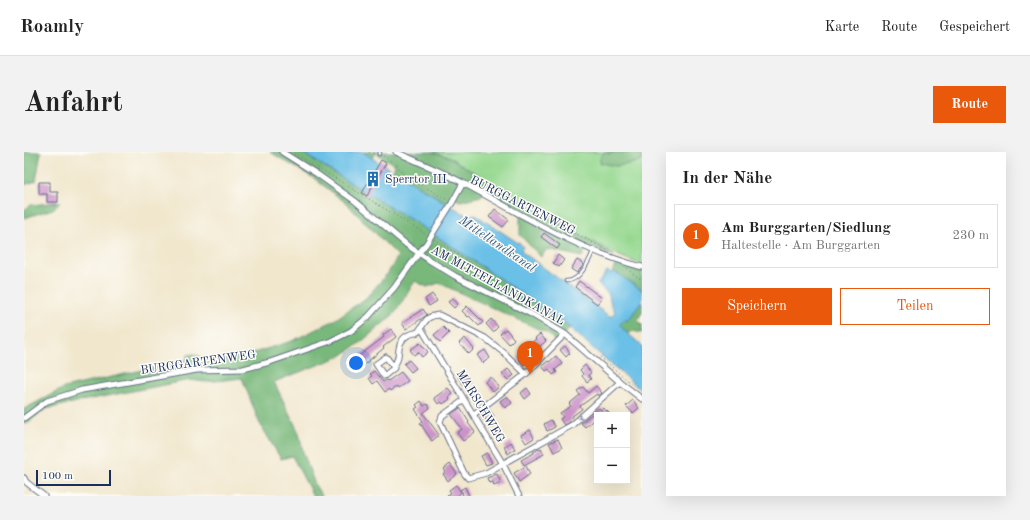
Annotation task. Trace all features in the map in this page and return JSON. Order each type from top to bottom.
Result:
[{"type":"street","name":"AM MITTELLANDKANAL","points":[[282,152],[317,174],[355,201],[428,260],[455,276],[531,314],[565,334],[620,382],[642,398]]},
{"type":"street","points":[[396,152],[464,183]]},
{"type":"street","name":"BURGGARTENWEG","points":[[24,418],[48,401],[82,390],[197,370],[243,369],[270,362],[331,341],[351,330],[368,317],[394,288],[426,244],[464,183],[558,235],[593,251],[642,267]]},
{"type":"street","points":[[393,366],[398,358],[399,347],[402,341],[408,335],[418,332],[425,320],[432,315],[439,315],[485,338],[503,352],[526,374]]},
{"type":"street","name":"MARSCHWEG","points":[[421,328],[474,414],[503,464],[519,496]]},
{"type":"street","points":[[474,414],[526,374],[565,334]]},
{"type":"street","points":[[464,400],[442,416],[440,422],[464,473],[468,478],[486,473],[572,425],[620,382]]},
{"type":"street","points":[[24,478],[26,482],[44,496]]},
{"type":"lane","points":[[566,281],[569,282],[576,278],[586,266],[593,251]]},
{"type":"path","points":[[292,152],[428,236]]},
{"type":"path","points":[[369,152],[380,153],[397,165],[402,173],[451,202]]},
{"type":"path","points":[[539,214],[609,251]]},
{"type":"path","points":[[435,239],[562,326]]},
{"type":"path","points":[[620,261],[632,273],[642,280]]},
{"type":"path","points":[[598,356],[634,386]]},
{"type":"green space","points":[[24,152],[41,152],[36,181],[24,185]]},
{"type":"green space","points":[[270,152],[301,152],[416,223],[562,321],[570,328],[556,343],[549,334],[439,283],[427,287],[415,281],[395,313],[360,343],[341,356],[274,382],[299,433],[303,452],[315,485],[322,496],[313,496],[292,456],[281,459],[259,422],[242,378],[206,382],[190,380],[81,401],[46,409],[24,425],[24,409],[64,388],[186,360],[188,355],[194,354],[204,358],[223,360],[247,355],[292,341],[333,321],[366,298],[388,273],[398,256],[345,202],[315,179]]},
{"type":"green space","points":[[363,152],[431,152],[449,157],[539,214],[595,243],[614,256],[587,246],[582,257],[547,249],[541,257],[520,235],[521,211],[484,192],[481,196],[460,201],[453,198],[449,204],[393,171],[395,165],[376,153],[372,158]]},
{"type":"green space","points":[[431,152],[615,152],[600,157],[640,162],[642,160],[642,265],[620,256],[539,214],[449,157]]},
{"type":"green space","points":[[605,152],[609,154],[615,152],[642,152],[642,160],[640,162],[616,166],[600,163],[600,157]]},
{"type":"green space","points":[[61,202],[53,209],[24,218],[24,210],[31,205]]},
{"type":"green space","points":[[617,263],[642,269],[642,290],[617,273],[613,272]]},
{"type":"green space","points":[[642,302],[642,313],[637,320],[642,324],[642,333],[633,331],[628,334],[620,325],[623,321],[628,320]]},
{"type":"water","name":"Mittellandkanal","points":[[301,152],[363,152],[468,216],[474,214],[523,246],[521,251],[609,316],[613,316],[615,311],[611,305],[609,294],[598,284],[607,271],[617,273],[642,290],[642,302],[628,320],[623,321],[620,325],[642,346],[642,391],[562,321],[416,223]]},
{"type":"building","name":"Sperrtor III","points":[[381,160],[386,163],[367,196],[362,193]]},
{"type":"building","points":[[39,182],[50,182],[50,192],[58,192],[58,202],[47,202],[47,194],[39,194]]},
{"type":"building","points":[[495,209],[509,220],[503,227],[489,217]]},
{"type":"building","points":[[544,233],[560,245],[557,249],[541,237]]},
{"type":"building","points":[[558,255],[564,260],[559,267],[553,263]]},
{"type":"building","points":[[577,260],[584,264],[577,273],[571,269]]},
{"type":"building","points":[[579,281],[602,298],[597,304],[575,287]]},
{"type":"building","points":[[432,294],[437,301],[429,306],[425,299]]},
{"type":"building","points":[[453,298],[458,304],[454,308],[448,302]]},
{"type":"building","points":[[467,306],[483,322],[479,326],[462,311]]},
{"type":"building","points":[[423,309],[427,315],[406,329],[402,323]]},
{"type":"building","points":[[491,319],[498,327],[493,332],[486,324]]},
{"type":"building","points":[[443,327],[449,333],[440,342],[434,335]]},
{"type":"building","points":[[391,329],[396,337],[361,367],[355,359],[384,337],[383,335]]},
{"type":"building","points":[[506,329],[514,339],[509,344],[500,334]]},
{"type":"building","points":[[540,334],[546,341],[534,351],[529,345]]},
{"type":"building","points":[[465,338],[474,349],[469,354],[459,343]]},
{"type":"building","points":[[420,343],[428,352],[422,357],[418,352],[414,355],[410,350]]},
{"type":"building","points":[[565,346],[570,353],[566,357],[560,350]]},
{"type":"building","points":[[485,350],[490,358],[483,363],[477,355]]},
{"type":"building","points":[[525,353],[530,361],[523,365],[518,358]]},
{"type":"building","points":[[556,356],[562,364],[555,370],[557,372],[553,375],[549,369],[546,371],[542,366]]},
{"type":"building","points":[[409,360],[416,368],[411,372],[404,364]]},
{"type":"building","points":[[585,365],[591,373],[588,375],[591,379],[587,382],[582,376],[583,374],[580,370]]},
{"type":"building","points":[[508,369],[514,375],[508,380],[502,374]]},
{"type":"building","points":[[374,371],[383,382],[388,381],[401,372],[408,381],[398,388],[397,386],[390,391],[389,389],[385,392],[377,381],[373,384],[369,378],[372,376],[370,374]]},
{"type":"building","points":[[464,373],[470,381],[463,385],[458,377]]},
{"type":"building","points":[[491,377],[499,387],[493,392],[485,382]]},
{"type":"building","points":[[596,386],[602,393],[598,396],[597,394],[580,406],[582,409],[571,417],[572,419],[570,422],[564,425],[560,419],[563,417],[560,413],[571,406],[569,404],[580,395],[577,391],[583,387],[588,393]]},
{"type":"building","points":[[448,388],[453,394],[449,397],[450,399],[443,404],[442,402],[438,404],[434,398]]},
{"type":"building","points":[[527,388],[531,394],[525,399],[521,393]]},
{"type":"building","points":[[507,396],[512,403],[505,408],[500,401]]},
{"type":"building","points":[[633,400],[639,408],[633,413],[626,406]]},
{"type":"building","points":[[421,401],[424,406],[427,404],[430,408],[423,413],[439,435],[432,441],[420,423],[423,421],[415,409],[418,407],[416,405]]},
{"type":"building","points":[[460,408],[475,432],[463,441],[457,433],[462,429],[451,414]]},
{"type":"building","points":[[599,408],[601,410],[603,408],[608,412],[594,412]]},
{"type":"building","points":[[489,409],[494,416],[487,421],[482,414]]},
{"type":"building","points":[[594,412],[594,420],[585,427],[581,423]]},
{"type":"building","points":[[551,420],[555,427],[547,431],[544,424]]},
{"type":"building","points":[[530,430],[534,438],[526,443],[521,435]]},
{"type":"building","points":[[558,439],[562,448],[554,452],[549,443]]},
{"type":"building","points":[[511,442],[515,449],[508,454],[504,447]]},
{"type":"building","points":[[541,448],[544,454],[524,465],[521,460]]},
{"type":"building","points":[[487,453],[492,463],[486,465],[481,456]]},
{"type":"building","points":[[450,464],[457,474],[448,481],[443,474],[446,472],[444,469]]},
{"type":"building","points":[[526,466],[530,474],[519,482],[514,473]]},
{"type":"building","points":[[497,474],[501,483],[494,486],[493,482],[489,483],[487,478]]},
{"type":"building","points":[[456,485],[461,492],[460,490],[465,487],[469,496],[463,496],[462,492],[457,496],[447,496],[451,493],[449,490]]},
{"type":"place","name":"Sperrtor III","points":[[373,179]]},
{"type":"place","name":"Am Burggarten/Siedlung","points":[[530,374]]}]
